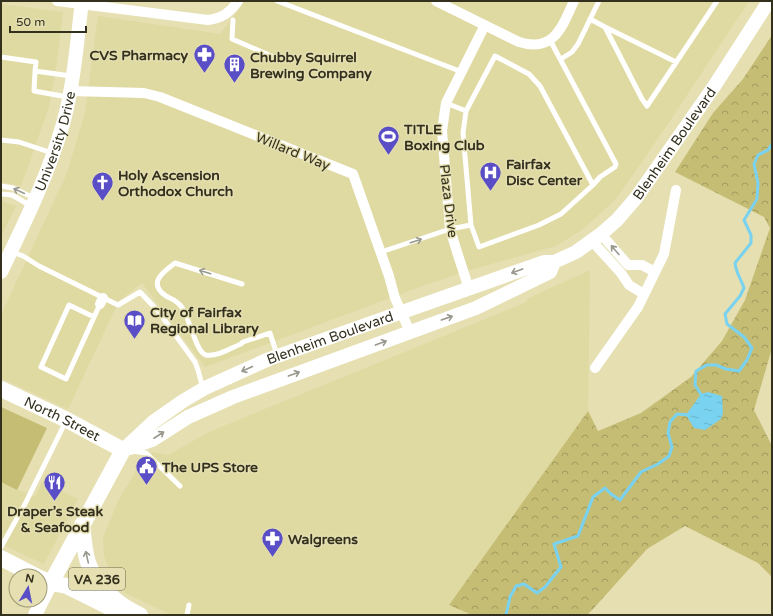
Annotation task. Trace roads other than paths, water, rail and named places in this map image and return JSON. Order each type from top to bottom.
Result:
[{"type":"main road","name":"Blenheim Boulevard","points":[[48,576],[82,525],[123,450],[153,422],[203,389],[278,356],[544,262],[554,262],[576,252],[597,238],[617,220],[636,198],[712,88],[769,1]]},
{"type":"main road","name":"University Drive","points":[[1,272],[33,203],[53,154],[62,125],[73,76],[82,3]]},
{"type":"main road","name":"Blenheim Boulevard","points":[[123,450],[152,440],[188,417],[232,397],[439,320],[476,308],[550,272],[554,262]]},
{"type":"main road","name":"North Street","points":[[1,389],[67,420],[123,450]]},
{"type":"main road","name":"VA 236","points":[[82,525],[89,566],[101,585],[114,599],[140,615]]},
{"type":"main road","points":[[1,558],[20,568]]},
{"type":"main road","points":[[48,581],[67,586],[125,615]]},
{"type":"main road","name":"VA 236","points":[[48,582],[63,594],[104,615]]},
{"type":"street","points":[[57,1],[208,20],[228,14],[238,1]]},
{"type":"street","points":[[436,1],[527,45],[542,44],[555,36],[561,28],[574,1]]},
{"type":"street","name":"Plaza Drive","points":[[469,288],[450,229],[442,131],[446,103],[485,25]]},
{"type":"street","name":"Willard Way","points":[[70,94],[144,93],[160,96],[353,174],[381,252],[395,298],[410,332]]},
{"type":"street","points":[[595,368],[638,307],[664,254],[676,190]]},
{"type":"street","points":[[597,238],[628,265],[642,266],[655,272]]},
{"type":"street","points":[[597,238],[629,285],[644,294]]},
{"type":"street","points":[[621,273],[628,265]]},
{"type":"lane","points":[[277,1],[462,72]]},
{"type":"lane","points":[[561,59],[572,52],[578,44],[599,1]]},
{"type":"lane","points":[[605,27],[647,106],[717,1]]},
{"type":"lane","points":[[590,19],[676,62]]},
{"type":"lane","points":[[233,20],[232,39],[276,58]]},
{"type":"lane","points":[[550,40],[616,164],[615,168],[600,177],[593,185],[561,214],[539,225],[479,247],[471,225],[463,133],[466,111],[495,56],[529,74],[540,86],[593,185]]},
{"type":"lane","points":[[1,57],[36,62],[34,91],[70,94]]},
{"type":"lane","points":[[35,71],[73,76]]},
{"type":"lane","points":[[446,103],[466,111]]},
{"type":"lane","points":[[1,140],[19,142],[53,154]]},
{"type":"lane","points":[[1,186],[13,188],[33,203]]},
{"type":"lane","points":[[1,194],[12,195],[33,203]]},
{"type":"lane","points":[[381,252],[450,229],[471,225]]},
{"type":"lane","points":[[11,252],[23,256],[101,301],[118,305],[140,292],[158,311],[195,362],[203,389]]},
{"type":"lane","points":[[242,284],[175,263],[158,278],[157,284],[159,290],[179,303],[185,312],[201,353],[214,354],[270,333],[278,356]]},
{"type":"lane","points":[[94,317],[69,305],[41,367],[66,379],[94,317],[101,301]]},
{"type":"lane","points":[[1,547],[25,504],[67,420]]},
{"type":"lane","points":[[123,450],[146,453],[180,486]]},
{"type":"lane","points":[[187,615],[189,605]]},
{"type":"water","points":[[708,392],[722,396],[723,413],[721,419],[705,430],[694,428],[686,415],[701,394]]},
{"type":"waterway","points":[[702,396],[695,385],[696,371],[707,365],[716,365],[726,369],[739,371],[747,360],[752,348],[744,337],[727,324],[725,314],[740,296],[744,288],[737,273],[735,263],[751,243],[751,235],[744,220],[757,199],[758,183],[754,164],[758,155],[768,150],[772,144]]},
{"type":"waterway","points":[[506,615],[510,597],[516,586],[524,584],[537,593],[545,587],[561,567],[554,544],[578,536],[593,497],[605,488],[620,500],[641,472],[658,464],[669,456],[672,447],[668,433],[670,422],[677,414],[689,415]]},
{"type":"place","name":"CVS Pharmacy","points":[[204,74]]},
{"type":"place","name":"Chubby Squirrel Brewing Company","points":[[235,84]]},
{"type":"place","name":"TITLE Boxing Club","points":[[389,156]]},
{"type":"place","name":"Fairfax Disc Center","points":[[490,192]]},
{"type":"place","name":"Holy Ascension Orthodox Church","points":[[103,202]]},
{"type":"place","name":"City of Fairfax Regional Library","points":[[134,340]]},
{"type":"place","name":"The UPS Store","points":[[147,486]]},
{"type":"place","name":"Draper’s Steak & Seafood","points":[[55,502]]},
{"type":"place","name":"Walgreens","points":[[273,558]]}]
